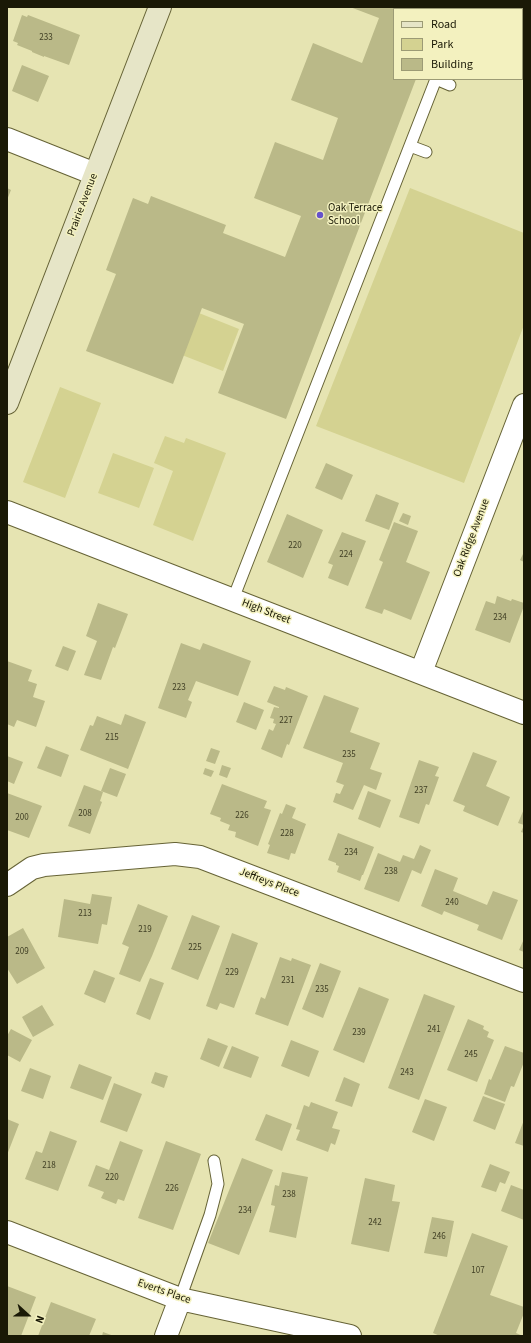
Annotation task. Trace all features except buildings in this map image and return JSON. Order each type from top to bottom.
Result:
[{"type":"main road","name":"Prairie Avenue","points":[[7,403],[160,7]]},
{"type":"street","points":[[7,140],[95,174]]},
{"type":"street","name":"Oak Ridge Avenue","points":[[421,672],[524,405]]},
{"type":"street","name":"High Street","points":[[7,512],[524,713]]},
{"type":"street","name":"Jeffreys Place","points":[[7,885],[32,868],[44,865],[175,854],[200,857],[524,981]]},
{"type":"street","name":"Everts Place","points":[[7,1232],[180,1299],[350,1336]]},
{"type":"street","points":[[166,1336],[180,1299]]},
{"type":"lane","points":[[233,599],[436,80]]},
{"type":"lane","points":[[438,80],[450,85]]},
{"type":"lane","points":[[410,146],[426,152]]},
{"type":"lane","points":[[180,1299],[210,1214],[218,1184],[214,1161]]},
{"type":"green space","points":[[410,188],[524,233],[524,325],[464,483],[316,426]]},
{"type":"green space","points":[[199,313],[239,329],[223,371],[182,355]]},
{"type":"green space","points":[[60,387],[101,403],[65,498],[23,482]]},
{"type":"green space","points":[[165,436],[184,443],[186,438],[226,453],[193,541],[153,525],[173,471],[154,463]]},
{"type":"green space","points":[[113,453],[154,468],[139,508],[98,493]]},
{"type":"place","name":"Oak Terrace School","points":[[320,215]]}]
